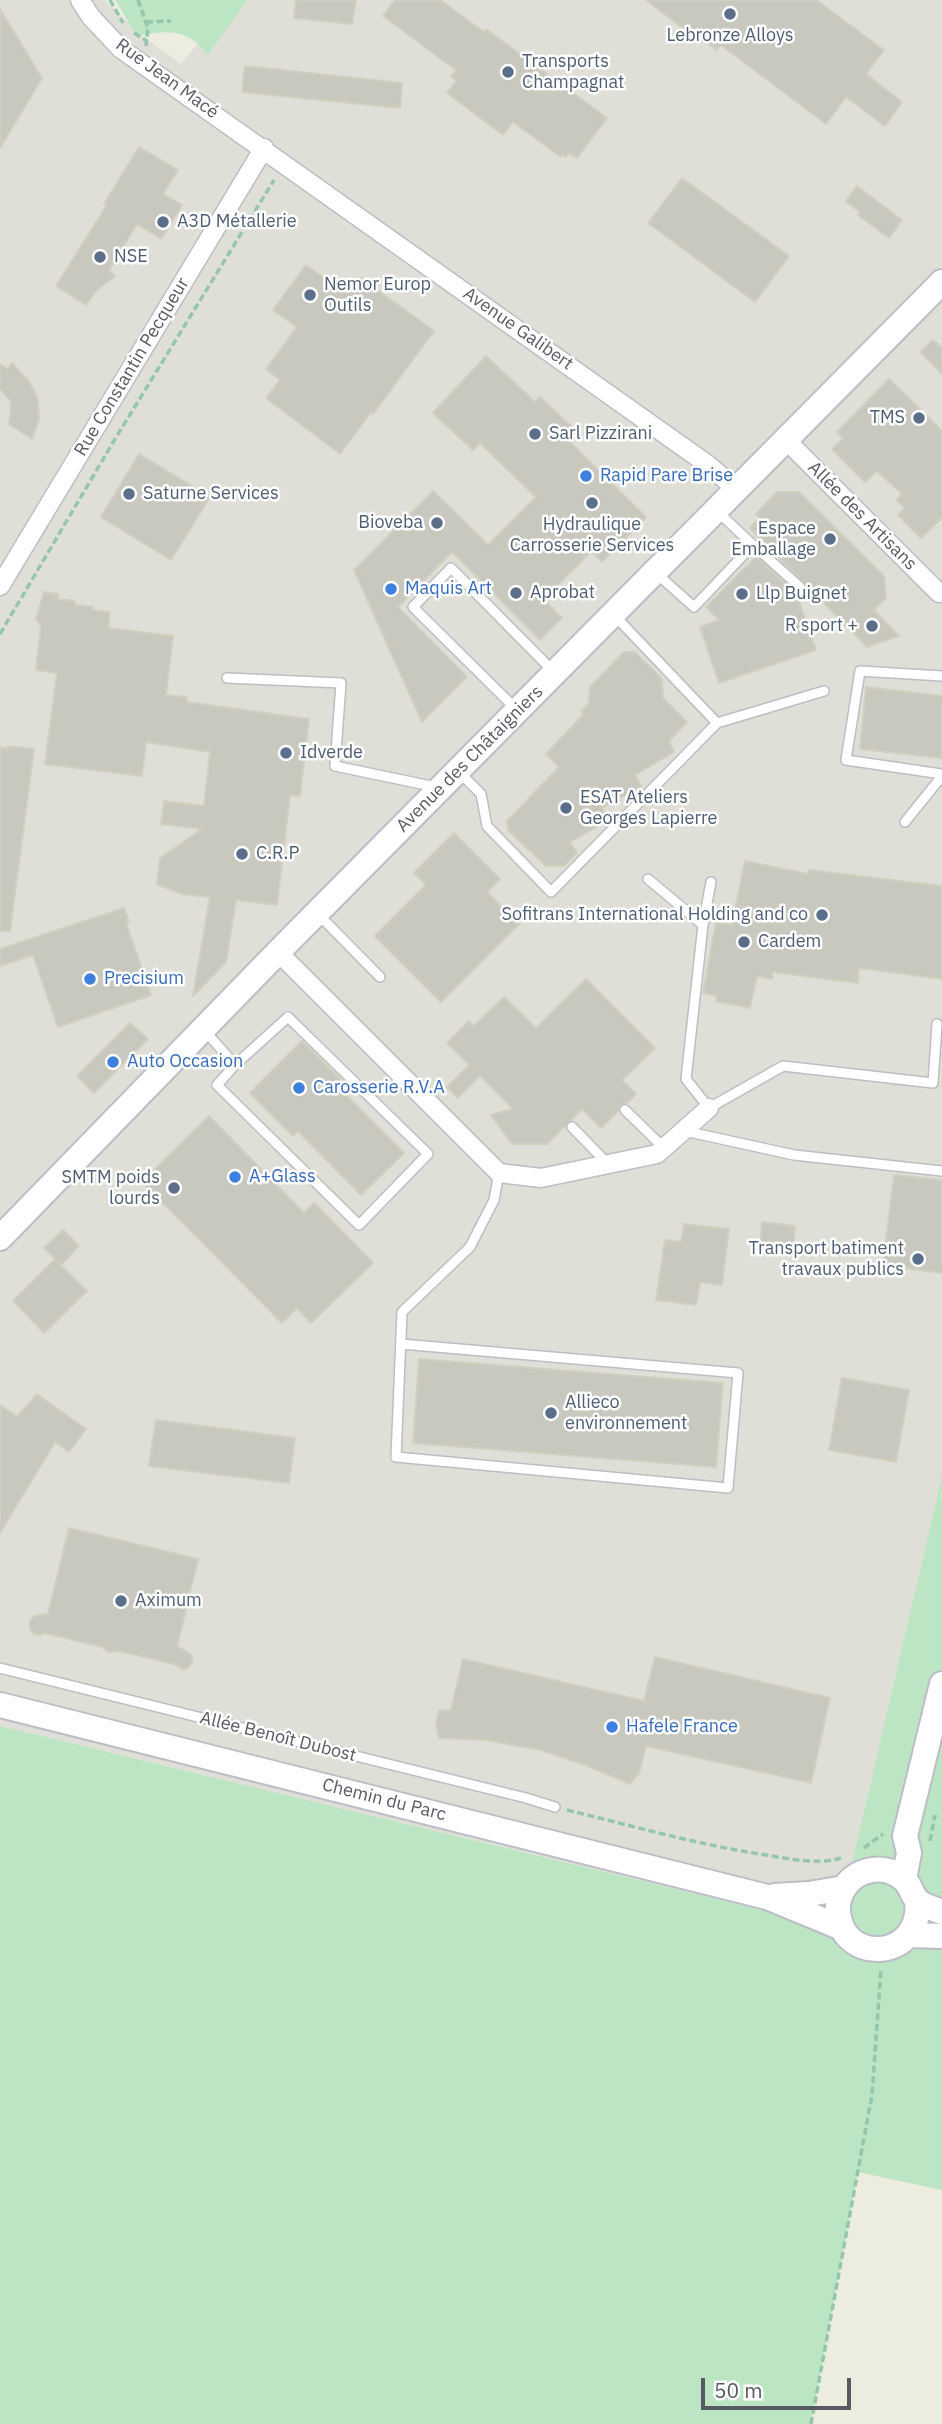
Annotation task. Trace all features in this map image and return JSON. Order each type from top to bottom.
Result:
[{"type":"street","name":"Rue Jean Macé","points":[[80,0],[91,17],[121,49],[264,148]]},
{"type":"street","name":"Avenue Galibert","points":[[264,148],[707,464],[736,489]]},
{"type":"street","name":"Rue Constantin Pecqueur","points":[[0,586],[264,148]]},
{"type":"street","name":"Avenue des Châtaigniers","points":[[0,1238],[278,952],[942,282]]},
{"type":"street","name":"Allée des Artisans","points":[[785,439],[940,593]]},
{"type":"street","points":[[278,952],[499,1173],[541,1178],[657,1154],[709,1108]]},
{"type":"street","points":[[842,1928],[838,1904],[844,1888],[863,1862],[877,1857],[897,1833],[942,1684]]},
{"type":"street","name":"Chemin du Parc","points":[[0,1705],[767,1896]]},
{"type":"street","points":[[767,1896],[842,1928],[859,1945],[882,1950],[897,1945],[909,1935],[917,1919],[908,1853],[897,1833]]},
{"type":"street","points":[[863,1862],[894,1873],[911,1890],[942,1912]]},
{"type":"street","points":[[767,1896],[809,1894],[844,1888]]},
{"type":"street","points":[[909,1935],[942,1936]]},
{"type":"lane","points":[[716,510],[800,587]]},
{"type":"lane","points":[[655,572],[694,607],[753,545]]},
{"type":"lane","points":[[518,710],[413,607],[450,568],[555,673]]},
{"type":"lane","points":[[613,614],[717,723]]},
{"type":"lane","points":[[905,822],[942,775],[846,760],[860,671],[942,676]]},
{"type":"lane","points":[[227,678],[341,683],[335,766],[450,780],[481,794],[487,827],[551,892],[717,723],[824,691]]},
{"type":"lane","points":[[648,879],[703,925]]},
{"type":"lane","points":[[711,882],[703,925],[685,1079],[709,1108],[783,1066],[933,1083],[937,1024]]},
{"type":"lane","points":[[317,913],[380,977]]},
{"type":"lane","points":[[288,1017],[428,1154],[359,1225],[217,1085],[235,1065],[288,1017]]},
{"type":"lane","points":[[204,1030],[235,1065]]},
{"type":"lane","points":[[625,1110],[664,1148]]},
{"type":"lane","points":[[572,1127],[608,1164]]},
{"type":"lane","points":[[684,1131],[794,1155],[942,1171]]},
{"type":"lane","points":[[401,1344],[738,1373],[728,1488],[396,1457],[402,1312],[470,1247],[494,1200],[499,1173]]},
{"type":"lane","name":"Allée Benoît Dubost","points":[[0,1668],[555,1807]]},
{"type":"path","points":[[110,0],[127,28],[147,41]]},
{"type":"path","points":[[138,0],[148,28],[144,65]]},
{"type":"path","points":[[146,22],[171,21]]},
{"type":"path","points":[[0,634],[115,439],[284,163]]},
{"type":"path","points":[[555,1807],[733,1850],[819,1861],[845,1857]]},
{"type":"path","points":[[863,1862],[897,1833]]},
{"type":"path","points":[[811,2424],[872,2095],[882,1950]]},
{"type":"shaded area","points":[[0,0],[105,0],[141,35],[181,64],[234,0],[942,0],[942,1475],[837,1928],[0,1726]]},
{"type":"green space","points":[[115,0],[247,0],[208,55],[193,40],[176,33],[137,36]]},
{"type":"green space","points":[[942,1475],[942,2190],[858,2172],[811,2424],[0,2424],[0,1726],[837,1928]]},
{"type":"building","points":[[296,0],[356,0],[352,24],[294,18]]},
{"type":"building","points":[[395,0],[440,0],[484,32],[486,29],[607,118],[577,158],[569,153],[566,157],[561,157],[513,122],[503,135],[447,93],[457,81],[451,77],[456,70],[383,16]]},
{"type":"building","points":[[646,0],[816,0],[884,50],[866,74],[902,102],[885,126],[846,97],[826,124],[721,45],[717,50],[695,34],[693,36]]},
{"type":"building","points":[[0,9],[42,78],[0,148]]},
{"type":"building","points":[[245,66],[402,83],[400,108],[242,92]]},
{"type":"building","points":[[139,147],[178,170],[163,194],[182,205],[161,239],[137,224],[109,270],[115,276],[96,291],[86,305],[56,286],[107,205],[104,204]]},
{"type":"building","points":[[682,178],[789,256],[755,302],[648,223]]},
{"type":"building","points":[[857,186],[902,220],[889,238],[858,215],[860,212],[846,201]]},
{"type":"building","points":[[306,265],[346,294],[359,277],[434,331],[340,454],[266,398],[280,380],[266,369],[297,327],[273,310]]},
{"type":"building","points":[[933,340],[942,348],[942,374],[920,352]]},
{"type":"building","points":[[486,356],[535,402],[540,397],[572,427],[564,436],[646,517],[602,562],[592,551],[543,599],[562,618],[540,640],[452,552],[398,607],[467,677],[422,722],[354,570],[433,491],[488,545],[536,497],[480,443],[473,450],[433,413]]},
{"type":"building","points":[[12,363],[29,381],[38,400],[39,419],[32,439],[9,424],[10,400],[0,389],[0,364],[8,369]]},
{"type":"building","points":[[889,379],[942,431],[942,518],[921,538],[898,515],[905,508],[896,500],[902,494],[877,471],[865,482],[832,449],[843,439],[837,432]]},
{"type":"building","points":[[139,454],[210,497],[171,560],[101,517]]},
{"type":"building","points":[[777,492],[799,492],[884,576],[886,598],[874,610],[899,636],[867,647],[750,528],[760,518],[756,514]]},
{"type":"building","points":[[756,557],[796,593],[816,650],[719,683],[700,627],[719,620],[706,607]]},
{"type":"building","points":[[44,592],[58,594],[58,599],[75,601],[75,605],[110,612],[108,628],[173,636],[166,695],[187,697],[187,702],[309,719],[300,796],[290,795],[277,905],[236,900],[226,962],[193,996],[210,897],[182,894],[157,884],[160,858],[202,829],[161,824],[164,801],[204,806],[210,752],[146,742],[142,776],[45,764],[57,673],[36,670],[41,625],[36,619]]},
{"type":"building","points":[[624,652],[635,652],[662,679],[663,698],[687,722],[669,741],[674,752],[635,775],[641,786],[602,808],[609,820],[570,842],[577,853],[564,866],[546,866],[508,830],[507,821],[559,767],[546,754],[584,714],[581,712],[589,703],[590,687]]},
{"type":"building","points":[[866,687],[942,696],[942,758],[860,749]]},
{"type":"building","points":[[8,746],[34,749],[10,931],[0,931],[0,747],[8,749]]},
{"type":"building","points":[[454,833],[500,879],[487,892],[519,924],[441,1002],[375,936],[426,885],[414,873]]},
{"type":"building","points":[[745,861],[809,874],[809,870],[942,886],[942,979],[859,968],[858,983],[773,972],[772,979],[757,976],[750,1008],[716,1001],[717,996],[703,993],[716,922],[732,925]]},
{"type":"building","points":[[124,908],[129,922],[126,923],[151,995],[58,1027],[33,955],[0,966],[0,949]]},
{"type":"building","points":[[586,979],[655,1048],[622,1080],[636,1094],[621,1105],[601,1128],[582,1109],[547,1144],[512,1144],[491,1115],[513,1109],[480,1076],[458,1098],[447,1087],[469,1065],[447,1043],[469,1021],[474,1026],[504,997],[536,1028]]},
{"type":"building","points":[[130,1023],[148,1039],[94,1093],[77,1076]]},
{"type":"building","points":[[302,1041],[345,1084],[340,1089],[404,1153],[361,1195],[298,1131],[293,1136],[250,1093]]},
{"type":"building","points":[[209,1116],[304,1213],[314,1203],[373,1263],[311,1323],[297,1308],[282,1323],[142,1182]]},
{"type":"building","points":[[894,1175],[942,1180],[942,1273],[883,1265]]},
{"type":"building","points":[[762,1222],[795,1226],[793,1250],[760,1246]]},
{"type":"building","points":[[684,1224],[729,1229],[722,1285],[700,1282],[696,1305],[656,1300],[665,1240],[681,1242]]},
{"type":"building","points":[[63,1230],[79,1246],[61,1265],[44,1248]]},
{"type":"building","points":[[55,1259],[87,1291],[44,1333],[13,1301]]},
{"type":"building","points":[[419,1359],[723,1383],[716,1467],[413,1443]]},
{"type":"building","points":[[842,1378],[909,1390],[896,1462],[829,1450]]},
{"type":"building","points":[[37,1394],[86,1429],[69,1452],[55,1442],[0,1533],[0,1405],[17,1417]]},
{"type":"building","points":[[156,1420],[295,1438],[289,1483],[149,1466]]},
{"type":"building","points":[[69,1528],[198,1559],[177,1646],[192,1655],[188,1668],[183,1670],[174,1664],[118,1651],[108,1652],[102,1647],[45,1633],[34,1634],[30,1629],[30,1621],[34,1616],[48,1614]]},
{"type":"building","points":[[655,1657],[830,1698],[811,1783],[646,1746],[639,1773],[630,1784],[541,1750],[485,1740],[439,1738],[436,1725],[439,1711],[451,1710],[463,1659],[644,1701]]},
{"type":"place","name":"Lebronze Alloys","points":[[730,14]]},
{"type":"place","name":"Transports Champagnat","points":[[508,72]]},
{"type":"place","name":"A3D Métallerie","points":[[163,222]]},
{"type":"place","name":"NSE","points":[[100,257]]},
{"type":"place","name":"Nemor Europ Outils","points":[[310,295]]},
{"type":"place","name":"TMS","points":[[919,418]]},
{"type":"place","name":"Sarl Pizzirani","points":[[535,434]]},
{"type":"place","name":"Rapid Pare Brise","points":[[586,476]]},
{"type":"place","name":"Saturne Services","points":[[129,494]]},
{"type":"place","name":"Hydraulique Carrosserie Services","points":[[592,503]]},
{"type":"place","name":"Bioveba","points":[[437,523]]},
{"type":"place","name":"Espace Emballage","points":[[830,539]]},
{"type":"place","name":"Maquis Art","points":[[391,589]]},
{"type":"place","name":"Aprobat","points":[[516,593]]},
{"type":"place","name":"Llp Buignet","points":[[742,594]]},
{"type":"place","name":"R sport +","points":[[872,626]]},
{"type":"place","name":"Idverde","points":[[286,753]]},
{"type":"place","name":"ESAT Ateliers Georges Lapierre","points":[[566,808]]},
{"type":"place","name":"C.R.P","points":[[242,854]]},
{"type":"place","name":"Sofitrans International Holding and co","points":[[822,915]]},
{"type":"place","name":"Cardem","points":[[744,942]]},
{"type":"place","name":"Precisium","points":[[90,979]]},
{"type":"place","name":"Auto Occasion","points":[[113,1062]]},
{"type":"place","name":"Carosserie R.V.A","points":[[299,1088]]},
{"type":"place","name":"A+Glass","points":[[235,1177]]},
{"type":"place","name":"SMTM poids lourds","points":[[174,1188]]},
{"type":"place","name":"Transport batiment travaux publics","points":[[918,1259]]},
{"type":"place","name":"Allieco environnement","points":[[551,1413]]},
{"type":"place","name":"Aximum","points":[[121,1601]]},
{"type":"place","name":"Hafele France","points":[[612,1727]]}]
